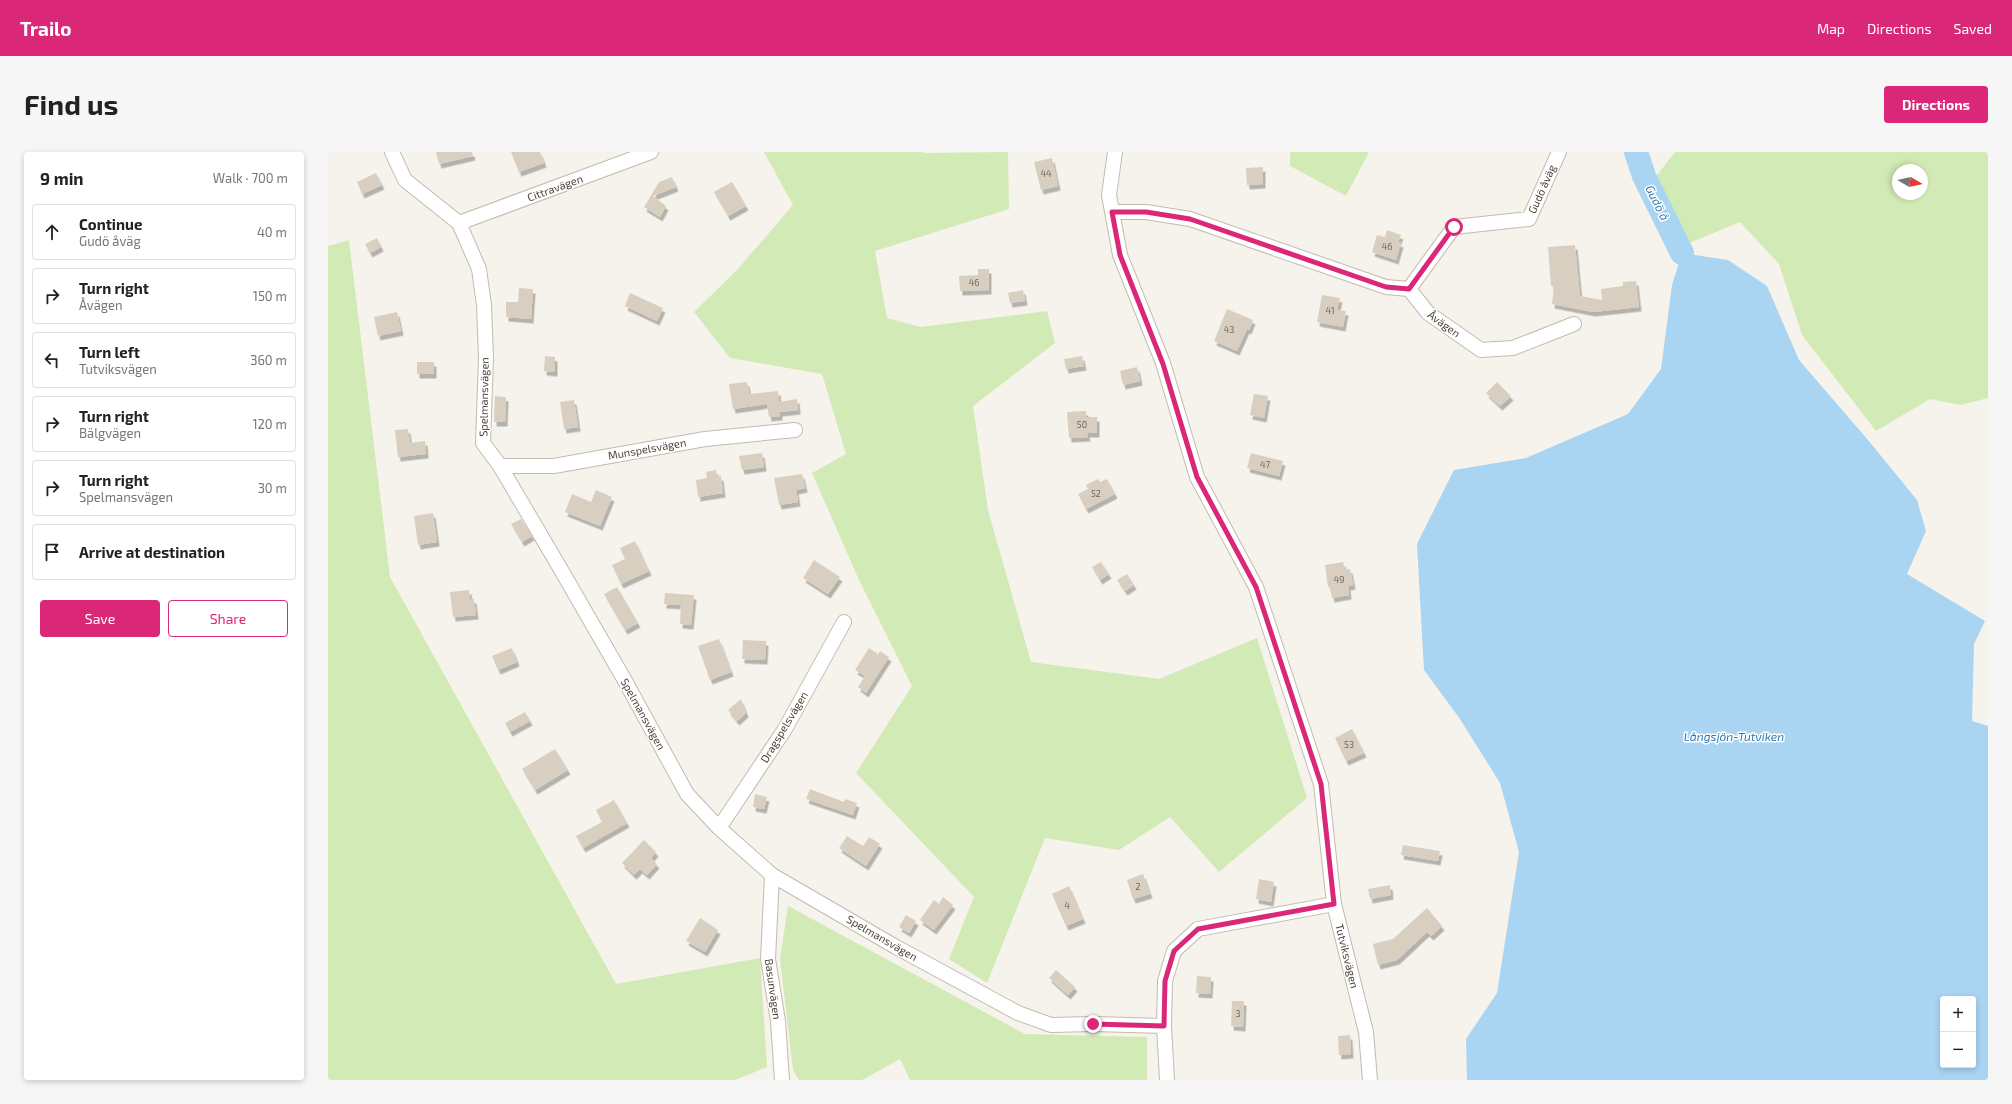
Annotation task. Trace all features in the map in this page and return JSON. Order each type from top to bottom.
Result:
[{"type":"street","name":"Spelmansvägen","points":[[392,152],[405,180],[459,223],[479,269],[484,305],[486,357],[483,443],[500,466],[624,679],[687,794],[719,828],[772,874],[896,947],[1018,1013],[1051,1025],[1093,1024],[1164,1026]]},
{"type":"street","name":"Cittravägen","points":[[459,223],[651,152]]},
{"type":"street","name":"Tutviksvägen","points":[[1115,152],[1109,195],[1120,255],[1163,364],[1197,477],[1256,587],[1321,784],[1334,904],[1366,1032],[1370,1080]]},
{"type":"street","name":"Gudö åväg","points":[[1409,289],[1454,227],[1529,219],[1560,152]]},
{"type":"street","points":[[1112,212],[1146,212],[1190,219],[1386,287],[1409,289]]},
{"type":"street","name":"Åvägen","points":[[1409,289],[1428,313],[1481,350],[1513,348],[1574,324]]},
{"type":"street","name":"Munspelsvägen","points":[[500,466],[554,466],[705,439],[795,430]]},
{"type":"street","name":"Dragspelsvägen","points":[[719,828],[785,730],[844,622]]},
{"type":"street","name":"Basunvägen","points":[[772,874],[768,958],[778,1021],[782,1080]]},
{"type":"street","points":[[1167,1080],[1164,1026],[1165,981],[1174,951],[1198,929],[1334,904]]},
{"type":"green space","points":[[764,152],[1008,152],[1009,209],[875,251],[887,318],[921,327],[1047,311],[1055,343],[973,406],[988,510],[1031,662],[1159,679],[1257,638],[1307,798],[1219,872],[1170,817],[1119,850],[1045,838],[987,983],[949,959],[974,897],[856,773],[912,686],[859,580],[812,473],[846,454],[822,374],[730,358],[694,312],[737,270],[793,205]]},
{"type":"green space","points":[[1290,152],[1369,152],[1346,196],[1290,166]]},
{"type":"green space","points":[[1675,152],[1988,152],[1988,398],[1961,405],[1930,399],[1876,431],[1802,335],[1779,264],[1740,222],[1687,244],[1655,178]]},
{"type":"green space","points":[[349,240],[390,577],[616,984],[760,958],[767,1067],[735,1080],[328,1080],[328,246]]},
{"type":"green space","points":[[788,906],[1025,1034],[1147,1037],[1147,1080],[910,1080],[900,1059],[862,1080],[799,1080],[793,1070],[780,959]]},
{"type":"water","name":"Långsjön-Tutviken","points":[[1682,253],[1728,260],[1767,286],[1799,360],[1868,440],[1917,500],[1926,531],[1907,574],[1985,621],[1974,644],[1972,721],[1988,726],[1988,1080],[1467,1080],[1466,1039],[1497,993],[1519,852],[1500,783],[1460,719],[1424,670],[1417,544],[1454,470],[1526,458],[1628,414],[1661,369],[1672,285]]},
{"type":"building","points":[[436,152],[472,152],[473,156],[439,164]]},
{"type":"building","points":[[511,152],[540,152],[544,163],[519,172]]},
{"type":"building","points":[[1052,158],[1058,186],[1041,190],[1034,162]]},
{"type":"building","points":[[1263,167],[1263,184],[1247,185],[1246,168]]},
{"type":"building","points":[[376,173],[382,185],[362,194],[357,182]]},
{"type":"building","points":[[672,177],[676,187],[653,196],[666,206],[660,217],[644,207],[659,182]]},
{"type":"building","points":[[732,182],[746,206],[728,216],[714,192]]},
{"type":"building","points":[[1387,230],[1401,235],[1398,242],[1401,243],[1396,260],[1372,252],[1377,235],[1385,237]]},
{"type":"building","points":[[377,238],[381,247],[370,253],[365,244]]},
{"type":"building","points":[[1575,245],[1580,296],[1602,300],[1601,289],[1623,286],[1623,282],[1636,281],[1639,307],[1593,312],[1552,304],[1554,286],[1551,286],[1548,247]]},
{"type":"building","points":[[978,269],[989,269],[989,290],[960,291],[959,276],[978,275]]},
{"type":"building","points":[[519,288],[533,289],[531,319],[506,317],[506,302],[518,302]]},
{"type":"building","points":[[1023,290],[1025,301],[1010,303],[1008,293]]},
{"type":"building","points":[[630,293],[663,308],[657,321],[625,306]]},
{"type":"building","points":[[1322,295],[1340,298],[1337,310],[1346,311],[1343,327],[1317,322]]},
{"type":"building","points":[[1227,309],[1253,320],[1249,330],[1247,329],[1237,351],[1214,341]]},
{"type":"building","points":[[397,312],[401,331],[378,336],[374,317]]},
{"type":"building","points":[[545,356],[555,357],[555,372],[544,371]]},
{"type":"building","points":[[1082,356],[1084,366],[1066,369],[1064,359]]},
{"type":"building","points":[[417,362],[434,362],[434,374],[417,374]]},
{"type":"building","points":[[1137,367],[1140,381],[1123,385],[1120,371]]},
{"type":"building","points":[[747,382],[749,394],[778,391],[779,402],[797,399],[798,410],[780,412],[780,416],[769,417],[767,404],[733,409],[729,384]]},
{"type":"building","points":[[1497,382],[1511,396],[1500,406],[1486,393]]},
{"type":"building","points":[[1254,394],[1268,396],[1264,418],[1250,415]]},
{"type":"building","points":[[495,396],[506,397],[505,422],[494,422]]},
{"type":"building","points":[[574,400],[578,427],[564,429],[560,402]]},
{"type":"building","points":[[1086,411],[1086,417],[1097,417],[1097,433],[1087,433],[1088,437],[1069,438],[1067,412]]},
{"type":"building","points":[[408,429],[410,443],[425,441],[426,454],[398,457],[395,430]]},
{"type":"building","points":[[762,453],[764,467],[742,470],[739,456]]},
{"type":"building","points":[[1251,453],[1283,461],[1279,476],[1247,468]]},
{"type":"building","points":[[716,470],[717,477],[721,476],[723,493],[698,497],[696,480],[707,478],[706,472]]},
{"type":"building","points":[[802,474],[805,488],[796,490],[798,502],[779,505],[774,478]]},
{"type":"building","points":[[1098,479],[1100,482],[1107,479],[1115,494],[1086,509],[1078,494],[1088,489],[1086,485]]},
{"type":"building","points":[[596,490],[612,497],[600,526],[565,512],[572,494],[591,502]]},
{"type":"building","points":[[433,513],[437,542],[418,545],[414,516]]},
{"type":"building","points":[[521,519],[532,536],[522,542],[511,524]]},
{"type":"building","points":[[635,541],[649,571],[621,584],[612,565],[625,559],[620,548]]},
{"type":"building","points":[[814,560],[840,577],[828,594],[803,578]]},
{"type":"building","points":[[1101,562],[1109,574],[1100,580],[1092,567]]},
{"type":"building","points":[[1343,562],[1345,570],[1350,569],[1353,585],[1348,586],[1349,595],[1332,598],[1330,587],[1328,587],[1325,565]]},
{"type":"building","points":[[1127,574],[1134,585],[1125,591],[1117,580]]},
{"type":"building","points":[[617,587],[638,623],[625,630],[604,594]]},
{"type":"building","points":[[469,590],[470,599],[474,599],[476,615],[453,617],[450,592]]},
{"type":"building","points":[[665,593],[694,595],[691,625],[680,624],[681,605],[664,604]]},
{"type":"building","points":[[719,639],[731,672],[710,680],[698,646]]},
{"type":"building","points":[[743,640],[766,641],[765,660],[742,659]]},
{"type":"building","points":[[512,648],[517,662],[498,670],[492,656]]},
{"type":"building","points":[[869,648],[878,654],[875,660],[880,651],[889,657],[866,693],[858,687],[865,676],[855,670]]},
{"type":"building","points":[[741,699],[746,713],[737,721],[728,710]]},
{"type":"building","points":[[525,712],[530,721],[510,732],[505,723]]},
{"type":"building","points":[[1352,729],[1364,753],[1346,761],[1335,738]]},
{"type":"building","points":[[555,749],[568,770],[535,790],[522,769]]},
{"type":"building","points":[[810,789],[844,802],[845,799],[857,803],[853,815],[806,799]]},
{"type":"building","points":[[755,794],[767,797],[764,809],[753,807]]},
{"type":"building","points":[[614,800],[627,823],[583,848],[576,836],[602,822],[596,810]]},
{"type":"building","points":[[847,836],[863,846],[869,837],[880,844],[866,866],[839,848]]},
{"type":"building","points":[[644,840],[656,852],[651,858],[657,864],[647,875],[640,869],[634,875],[622,863]]},
{"type":"building","points":[[1403,845],[1440,851],[1438,861],[1401,855]]},
{"type":"building","points":[[1143,874],[1150,894],[1133,899],[1127,880]]},
{"type":"building","points":[[1259,879],[1274,882],[1271,902],[1256,899]]},
{"type":"building","points":[[1390,885],[1391,895],[1370,899],[1368,889]]},
{"type":"building","points":[[1069,886],[1083,919],[1066,926],[1052,894]]},
{"type":"building","points":[[943,897],[953,905],[934,930],[920,920],[934,900],[939,904]]},
{"type":"building","points":[[1427,908],[1442,926],[1431,936],[1427,932],[1397,960],[1378,965],[1373,944],[1393,939]]},
{"type":"building","points":[[906,915],[916,921],[909,933],[899,927]]},
{"type":"building","points":[[700,918],[718,930],[705,952],[686,941]]},
{"type":"building","points":[[1056,970],[1075,987],[1068,995],[1049,978]]},
{"type":"building","points":[[1197,976],[1211,977],[1210,994],[1196,993]]},
{"type":"building","points":[[1232,1001],[1244,1001],[1243,1027],[1231,1026]]},
{"type":"building","points":[[1350,1035],[1351,1054],[1339,1055],[1338,1036]]},
{"type":"waterway","name":"Gudö å","points":[[1636,152],[1644,176],[1682,253]]},
{"type":"route","points":[[1093,1024],[1164,1026],[1165,981],[1174,951],[1198,929],[1334,904],[1321,784],[1256,587],[1197,477],[1163,364],[1120,255],[1112,212],[1146,212],[1190,219],[1386,287],[1409,289],[1430,258],[1454,227]]}]
